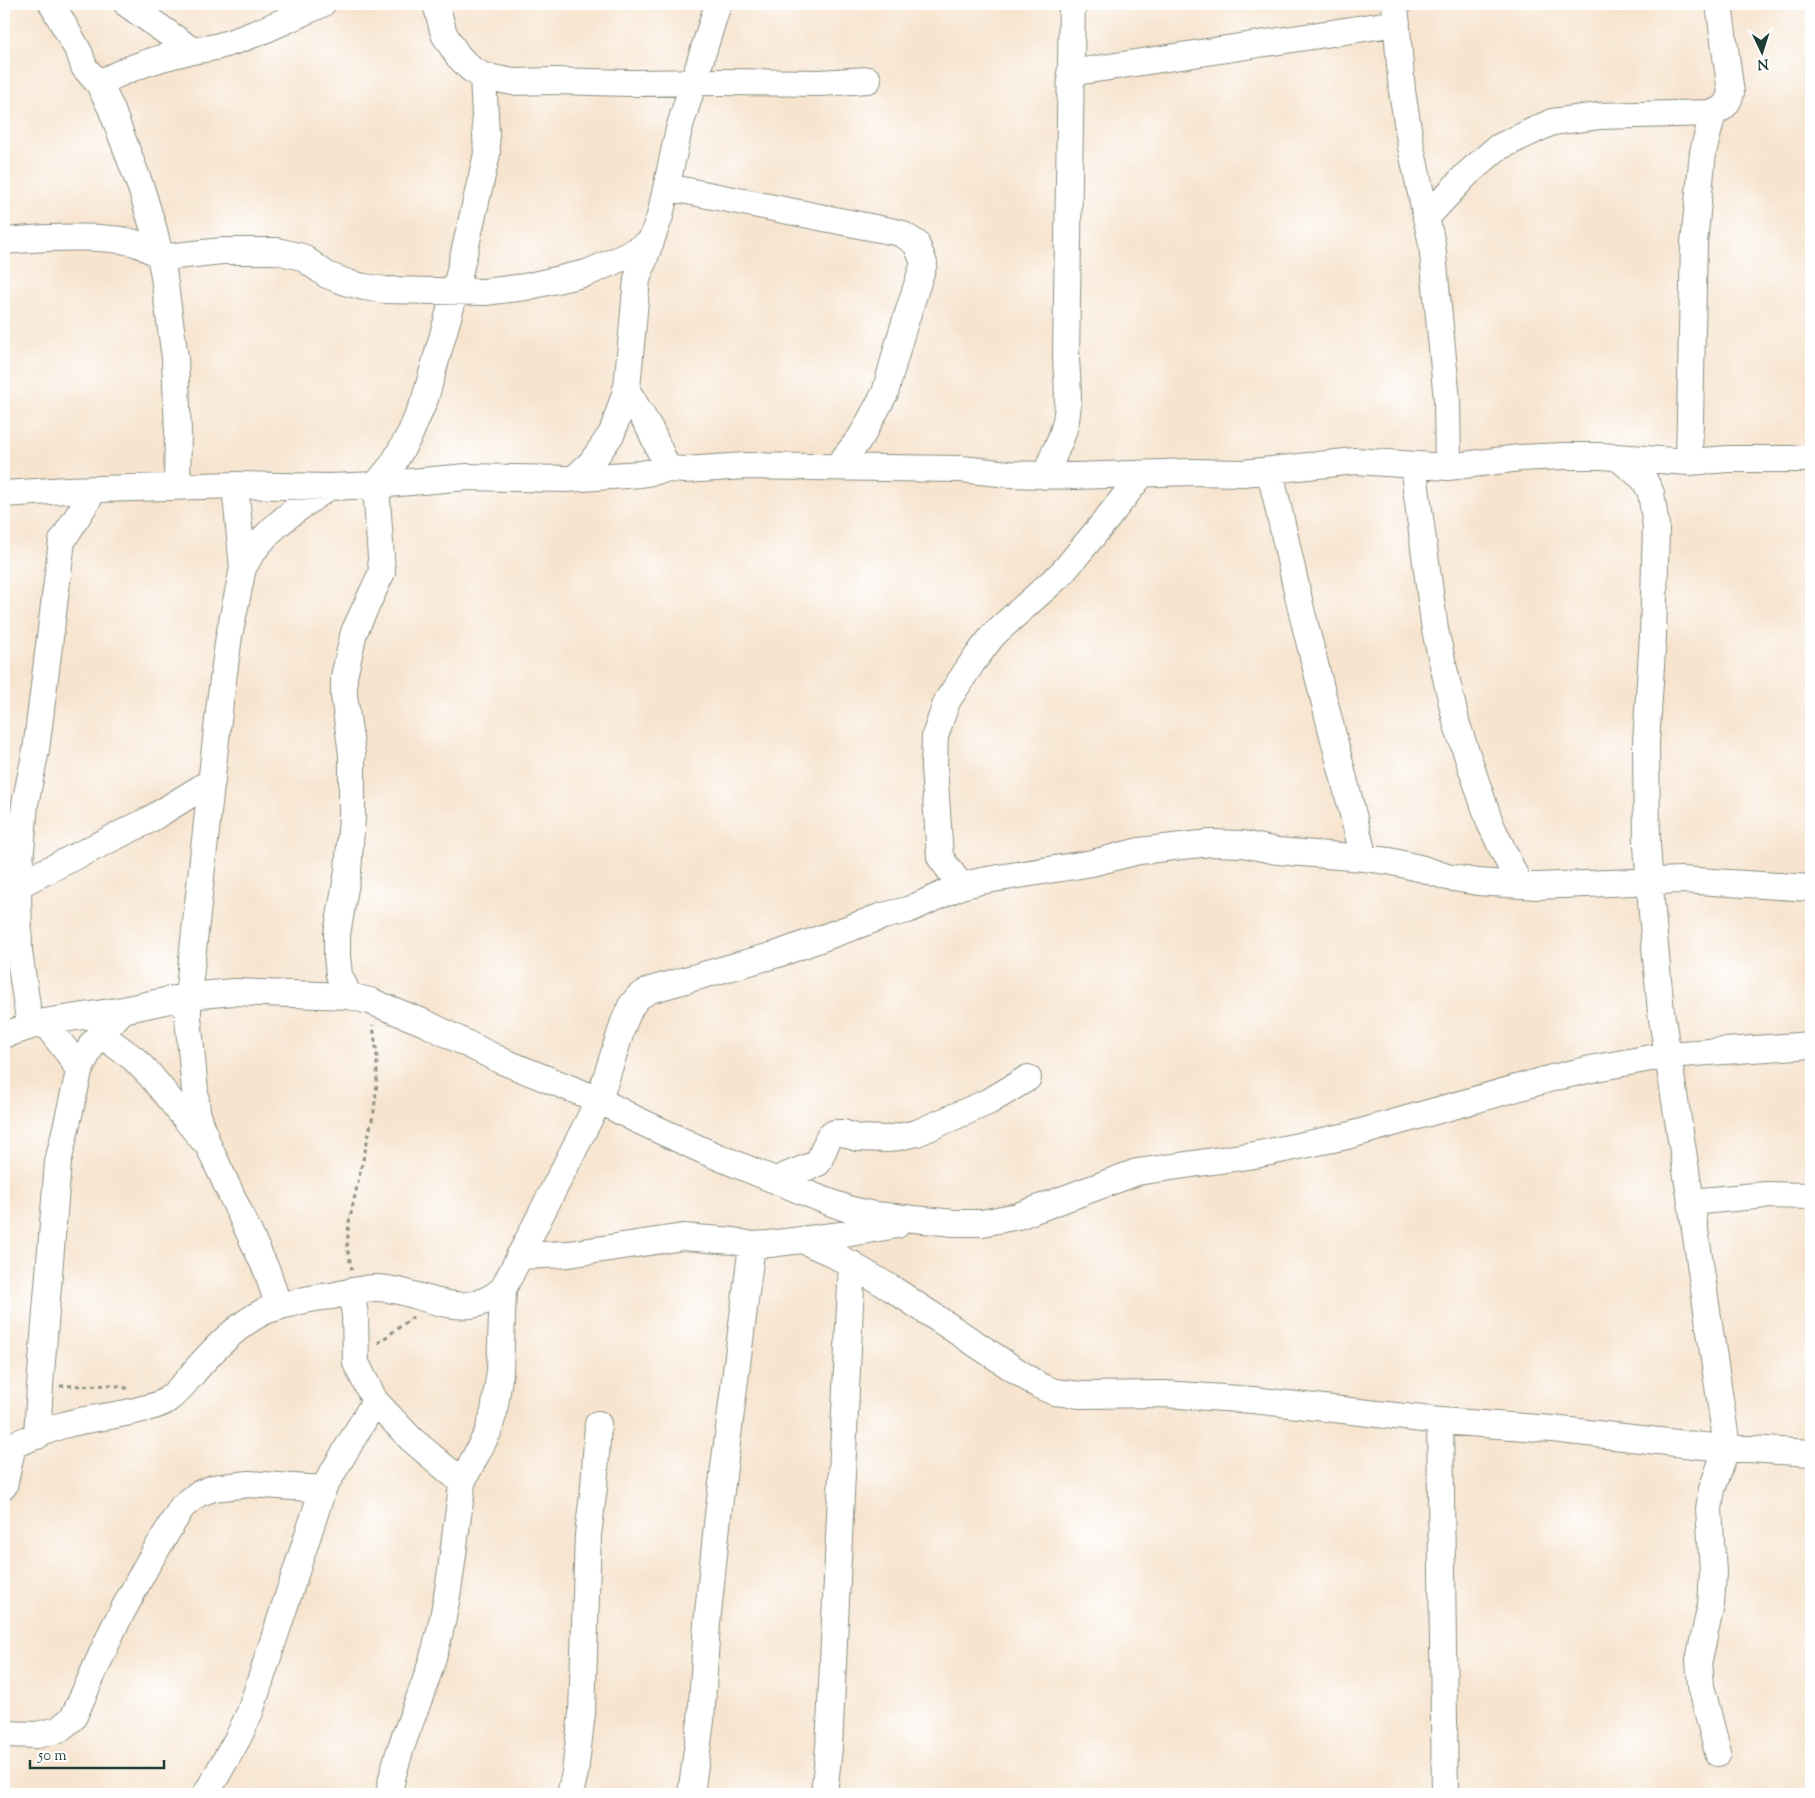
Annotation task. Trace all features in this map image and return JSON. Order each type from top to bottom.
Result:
[{"type":"street","points":[[52,4],[80,54],[84,67],[99,84],[111,108],[144,196],[154,230],[175,358],[178,432],[177,486]]},
{"type":"street","points":[[127,4],[193,50]]},
{"type":"street","points":[[99,84],[120,71],[173,55],[217,47],[248,37],[322,4]]},
{"type":"street","points":[[436,4],[444,34],[471,69],[483,76],[513,82],[819,83],[868,80]]},
{"type":"street","points":[[575,478],[591,463],[612,433],[626,389],[637,279],[660,216],[679,129],[718,4]]},
{"type":"street","points":[[1046,476],[1050,461],[1063,432],[1068,408],[1066,357],[1072,4]]},
{"type":"street","points":[[1426,218],[1466,175],[1497,148],[1552,122],[1599,116],[1713,113],[1722,109],[1728,102],[1731,93],[1719,4]]},
{"type":"street","points":[[1070,73],[1396,14],[1402,91],[1411,147],[1432,244],[1447,400],[1448,467]]},
{"type":"street","points":[[360,998],[339,975],[337,956],[337,934],[348,871],[352,817],[352,754],[344,695],[344,677],[354,632],[382,572],[376,485],[393,464],[410,434],[425,399],[455,292],[487,154],[483,76]]},
{"type":"street","points":[[1689,462],[1694,243],[1703,152],[1713,113]]},
{"type":"street","points":[[667,187],[900,233],[916,243],[924,263],[885,394],[861,437],[837,467]]},
{"type":"street","points":[[4,241],[50,239],[116,240],[136,244],[159,255],[181,257],[222,251],[277,251],[302,257],[327,275],[348,283],[386,290],[455,292],[485,292],[526,287],[587,273],[626,256],[650,242]]},
{"type":"street","points":[[626,389],[650,429],[668,469]]},
{"type":"street","points":[[4,494],[177,486],[329,487],[376,485],[467,476],[566,479],[641,474],[668,469],[684,470],[745,466],[961,469],[1046,476],[1190,472],[1243,473],[1355,461],[1448,467],[1542,456],[1617,457],[1689,462],[1728,459],[1811,459]]},
{"type":"street","points":[[1617,457],[1644,479],[1651,493],[1656,526],[1653,636],[1646,742],[1647,846],[1667,1055],[1727,1447],[1712,1489],[1709,1509],[1713,1572],[1712,1605],[1699,1660],[1701,1686],[1718,1753]]},
{"type":"street","points":[[1413,465],[1435,630],[1457,725],[1493,830],[1519,884]]},
{"type":"street","points":[[1270,471],[1302,613],[1364,858]]},
{"type":"street","points":[[961,886],[940,857],[934,767],[935,736],[947,701],[994,634],[1062,572],[1142,474]]},
{"type":"street","points":[[235,485],[243,568],[229,636],[188,996],[188,1016],[198,1112],[208,1145],[267,1271],[279,1307]]},
{"type":"street","points":[[243,568],[265,536],[284,519],[329,487]]},
{"type":"street","points":[[62,541],[94,490]]},
{"type":"street","points":[[50,492],[62,541],[36,750],[11,891],[19,952],[37,1024],[68,1052],[79,1072]]},
{"type":"street","points":[[11,891],[149,820],[212,781]]},
{"type":"street","points":[[4,1486],[8,1446],[62,1425],[132,1412],[164,1402],[182,1387],[217,1346],[262,1312],[351,1291],[374,1288],[460,1306],[472,1306],[495,1296],[503,1289],[599,1100],[624,1022],[631,1006],[638,997],[650,990],[778,954],[883,916],[908,910],[961,886],[1092,862],[1139,851],[1211,843],[1243,844],[1277,851],[1364,858],[1397,863],[1447,877],[1478,882],[1577,885],[1650,881],[1700,881],[1811,888]]},
{"type":"street","points":[[4,1035],[37,1024],[123,1010],[188,996],[234,992],[360,998],[425,1023],[502,1061],[599,1100],[704,1152],[850,1210],[928,1221],[982,1223],[1037,1210],[1137,1172],[1226,1160],[1346,1136],[1552,1078],[1596,1068],[1667,1055],[1811,1045]]},
{"type":"street","points":[[37,1436],[58,1162],[79,1072],[92,1044],[123,1010]]},
{"type":"street","points":[[100,1034],[139,1064],[150,1075],[208,1145]]},
{"type":"street","points":[[775,1180],[818,1163],[829,1137],[834,1133],[842,1133],[857,1138],[888,1139],[917,1133],[990,1101],[1028,1078]]},
{"type":"street","points":[[1691,1202],[1766,1195],[1811,1196]]},
{"type":"street","points":[[519,1256],[569,1254],[682,1237],[733,1241],[752,1245],[802,1240],[928,1221]]},
{"type":"street","points":[[802,1240],[852,1264],[1038,1385],[1054,1392],[1081,1395],[1164,1394],[1253,1400],[1440,1421],[1552,1429],[1727,1447],[1811,1453]]},
{"type":"street","points":[[691,1794],[701,1721],[706,1623],[718,1515],[752,1245]]},
{"type":"street","points":[[824,1794],[830,1746],[852,1264]]},
{"type":"street","points":[[389,1794],[392,1774],[403,1740],[423,1691],[439,1638],[454,1555],[462,1482],[488,1432],[494,1412],[502,1334],[503,1289]]},
{"type":"street","points":[[351,1291],[355,1315],[356,1363],[375,1401],[411,1439],[462,1482]]},
{"type":"street","points":[[206,1794],[238,1738],[250,1712],[323,1489],[375,1401]]},
{"type":"street","points":[[1440,1421],[1444,1794]]},
{"type":"street","points":[[570,1794],[575,1773],[582,1713],[588,1535],[594,1487],[598,1424]]},
{"type":"street","points":[[4,1734],[37,1735],[58,1730],[73,1718],[109,1638],[147,1565],[182,1507],[198,1494],[213,1488],[249,1484],[323,1489]]},
{"type":"path","points":[[351,1291],[352,1270],[348,1247],[349,1222],[369,1135],[377,1083],[377,1056],[360,998]]},
{"type":"path","points":[[356,1363],[385,1337],[434,1302]]},
{"type":"path","points":[[40,1386],[112,1385],[135,1390],[164,1402]]}]
